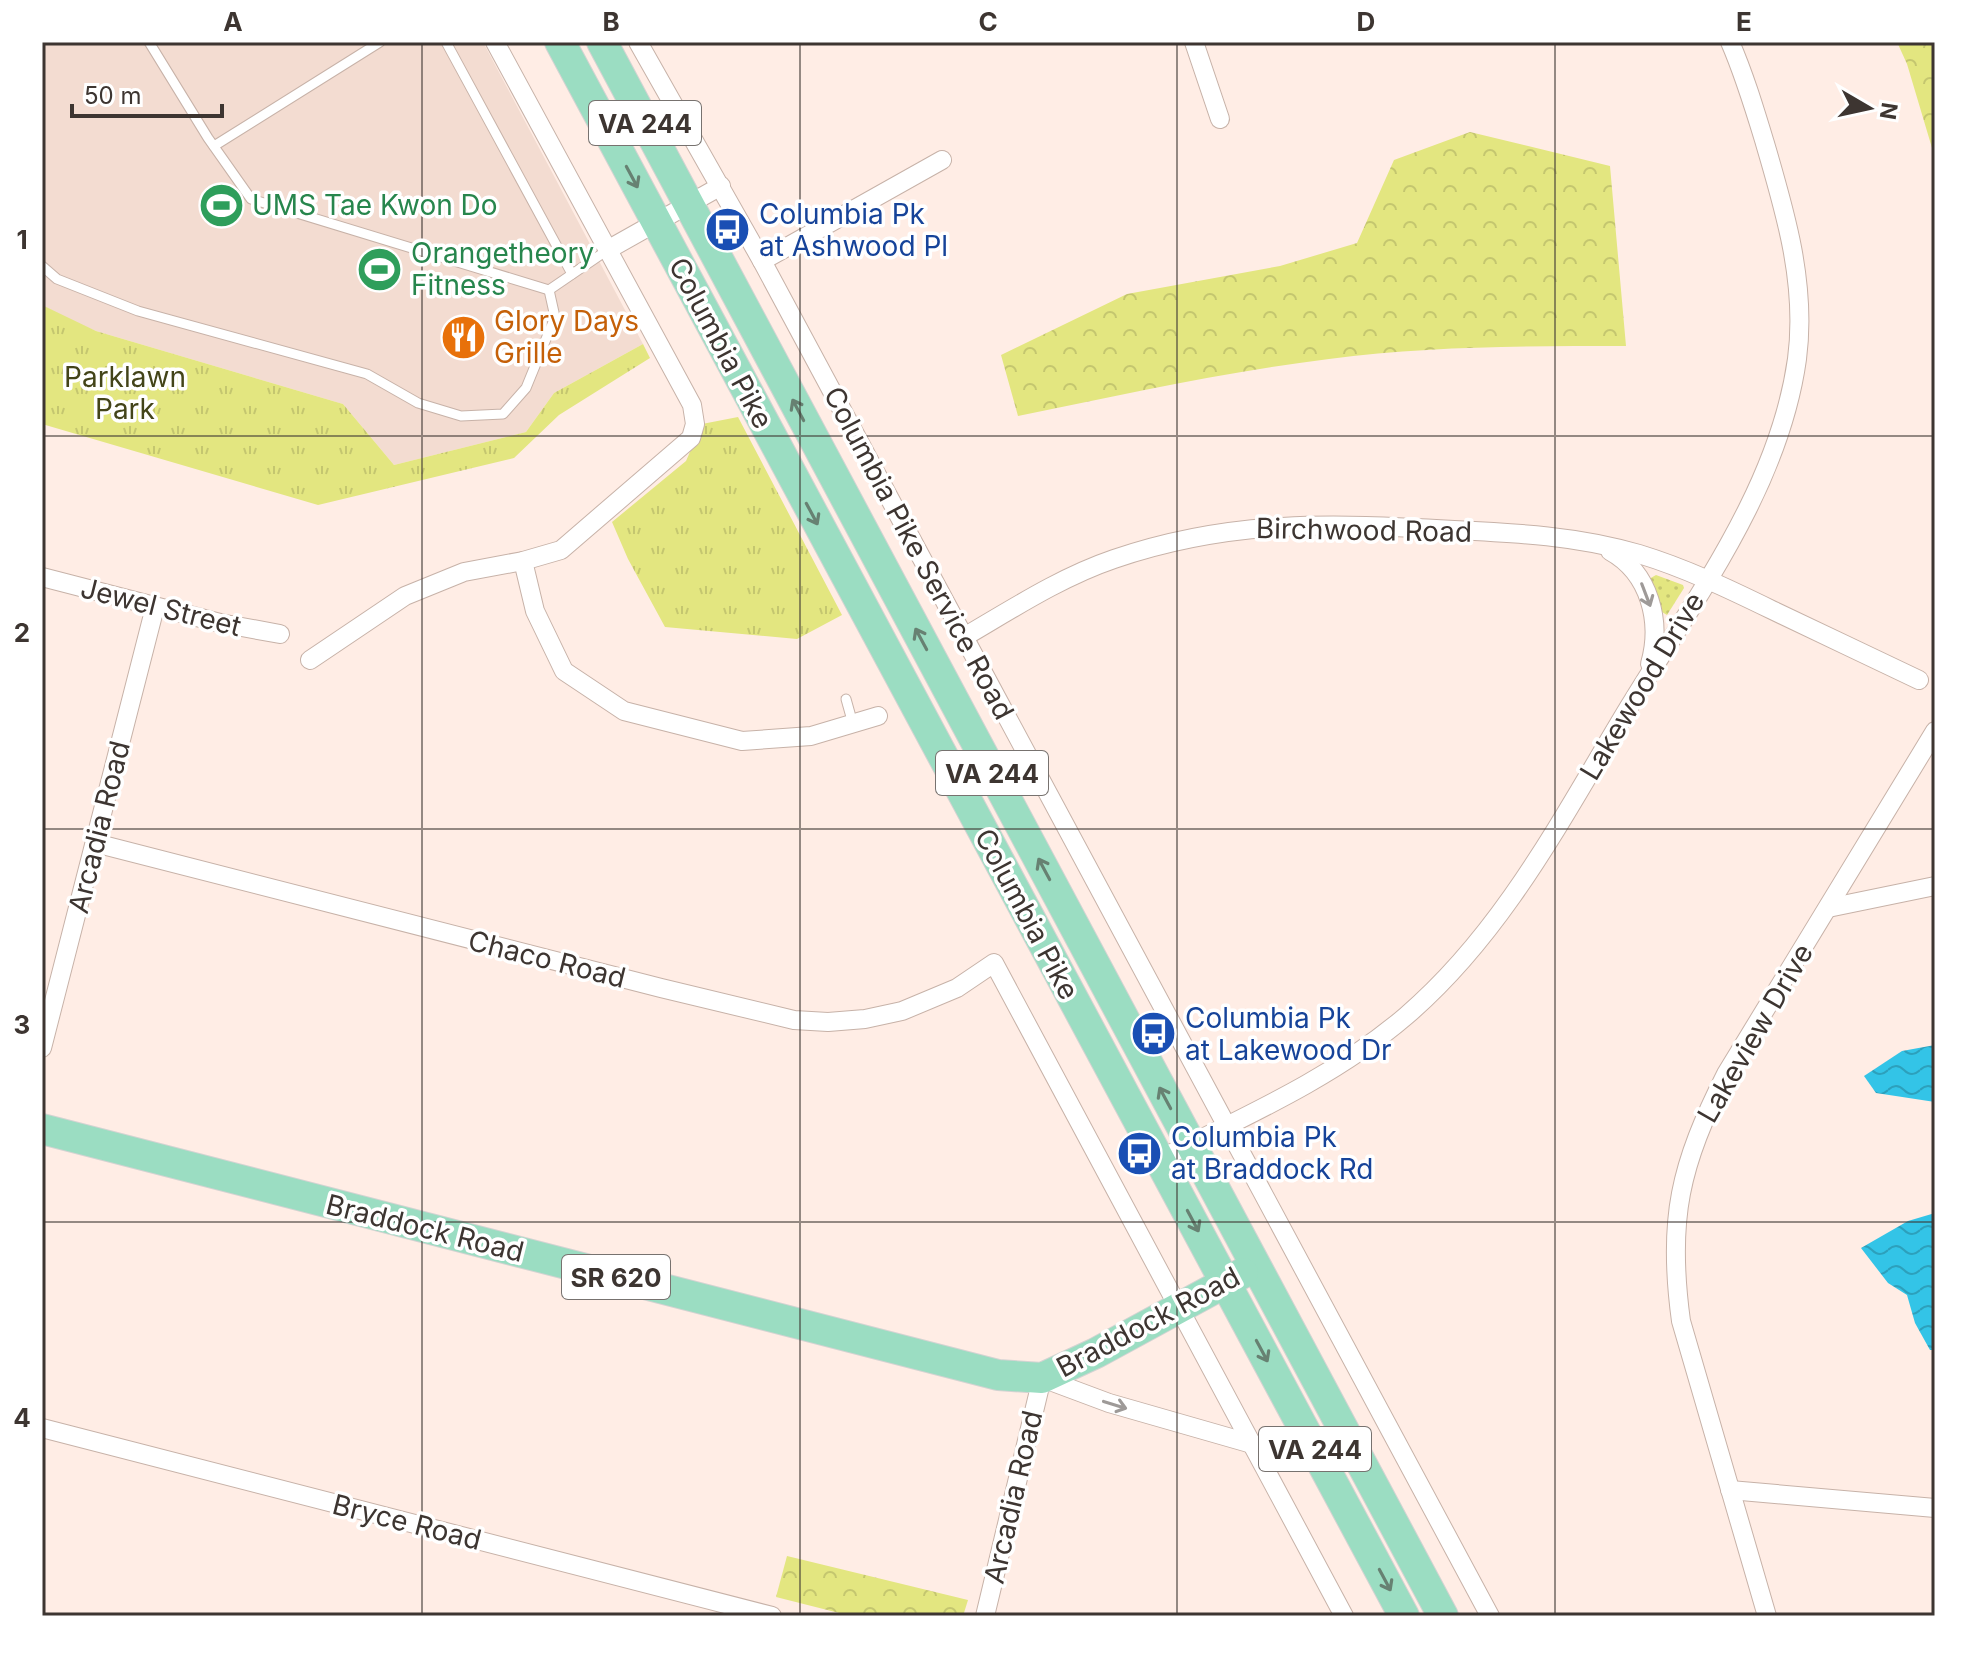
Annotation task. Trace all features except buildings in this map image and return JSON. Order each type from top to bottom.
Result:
[{"type":"main road","name":"Columbia Pike","points":[[560,42],[1404,1616]]},
{"type":"main road","name":"Columbia Pike","points":[[602,42],[1443,1616]]},
{"type":"main road","name":"Braddock Road","points":[[42,1129],[998,1375],[1042,1378],[1096,1353],[1255,1266]]},
{"type":"street","points":[[310,660],[405,596],[464,572],[561,550],[691,438],[695,424],[692,405],[495,42]]},
{"type":"street","name":"Columbia Pike Service Road","points":[[638,42],[762,261],[1490,1616]]},
{"type":"street","points":[[1194,42],[1220,119]]},
{"type":"street","name":"Lakewood Drive","points":[[1160,1159],[1321,1075],[1363,1049],[1405,1017],[1457,969],[1486,935],[1528,873],[1707,579],[1760,484],[1790,398],[1800,316],[1791,240],[1742,70],[1730,42]]},
{"type":"street","points":[[762,261],[942,160]]},
{"type":"street","points":[[609,249],[721,186]]},
{"type":"street","name":"Birchwood Road","points":[[964,637],[1067,579],[1111,560],[1219,532],[1309,524],[1551,535],[1593,542],[1641,555],[1707,579],[1919,680]]},
{"type":"street","name":"Birchwood Road","points":[[1593,542],[1633,567],[1645,588],[1654,615],[1655,639],[1651,661],[1640,689]]},
{"type":"street","points":[[523,561],[535,611],[564,671],[624,711],[742,741],[811,736],[878,716]]},
{"type":"street","name":"Jewel Street","points":[[42,577],[220,623],[280,634]]},
{"type":"street","name":"Arcadia Road","points":[[42,1048],[155,607]]},
{"type":"street","name":"Lakeview Drive","points":[[1767,1616],[1681,1321],[1674,1263],[1679,1198],[1688,1158],[1726,1074],[1935,731]]},
{"type":"street","name":"Chaco Road","points":[[95,843],[794,1020],[828,1022],[865,1019],[902,1011],[957,988],[994,963],[1179,1308]]},
{"type":"street","points":[[1828,908],[1935,886]]},
{"type":"street","points":[[1179,1308],[1344,1616]]},
{"type":"street","name":"Arcadia Road","points":[[985,1616],[1042,1378]]},
{"type":"street","name":"Braddock Road","points":[[1042,1378],[1109,1403],[1252,1444]]},
{"type":"street","name":"Bryce Road","points":[[42,1428],[772,1616]]},
{"type":"street","points":[[1730,1490],[1935,1508]]},
{"type":"lane","points":[[149,42],[251,199],[549,290]]},
{"type":"lane","points":[[214,146],[380,42]]},
{"type":"lane","points":[[446,42],[572,274]]},
{"type":"lane","points":[[549,290],[609,249]]},
{"type":"lane","points":[[42,266],[57,279],[138,311],[367,374],[418,403],[461,416],[503,414],[526,388],[555,317],[549,290]]},
{"type":"lane","points":[[846,699],[853,724]]},
{"type":"shaded area","points":[[42,42],[483,42],[643,344],[554,393],[526,432],[394,465],[343,404],[71,321],[42,305]]},
{"type":"green space","points":[[1897,42],[1935,42],[1935,158],[1907,64]]},
{"type":"green space","points":[[1470,132],[1610,166],[1626,346],[1477,348],[1366,355],[1212,377],[1018,416],[1001,355],[1127,294],[1280,266],[1357,243],[1394,160]]},
{"type":"green space","name":"Parklawn Park","points":[[42,305],[96,331],[343,404],[394,465],[526,432],[554,393],[643,344],[650,358],[559,415],[514,458],[318,505],[42,424]]},
{"type":"green space","points":[[738,417],[842,615],[797,639],[665,627],[612,522],[686,461],[702,424]]},
{"type":"green space","points":[[1656,575],[1684,588],[1667,615],[1662,612],[1649,579]]},
{"type":"green space","points":[[787,1556],[968,1600],[963,1616],[851,1616],[776,1597]]},
{"type":"water","points":[[1935,1045],[1935,1102],[1876,1093],[1864,1076],[1902,1051]]},
{"type":"water","points":[[1935,1213],[1935,1350],[1930,1350],[1915,1323],[1907,1295],[1888,1283],[1861,1248],[1908,1221]]},
{"type":"place","name":"UMS Tae Kwon Do","points":[[221,205]]},
{"type":"place","name":"Columbia Pk at Ashwood Pl","points":[[728,230]]},
{"type":"place","name":"Orangetheory Fitness","points":[[380,269]]},
{"type":"place","name":"Glory Days Grille","points":[[463,337]]},
{"type":"place","name":"Columbia Pk at Lakewood Dr","points":[[1154,1034]]},
{"type":"place","name":"Columbia Pk at Braddock Rd","points":[[1140,1153]]}]
